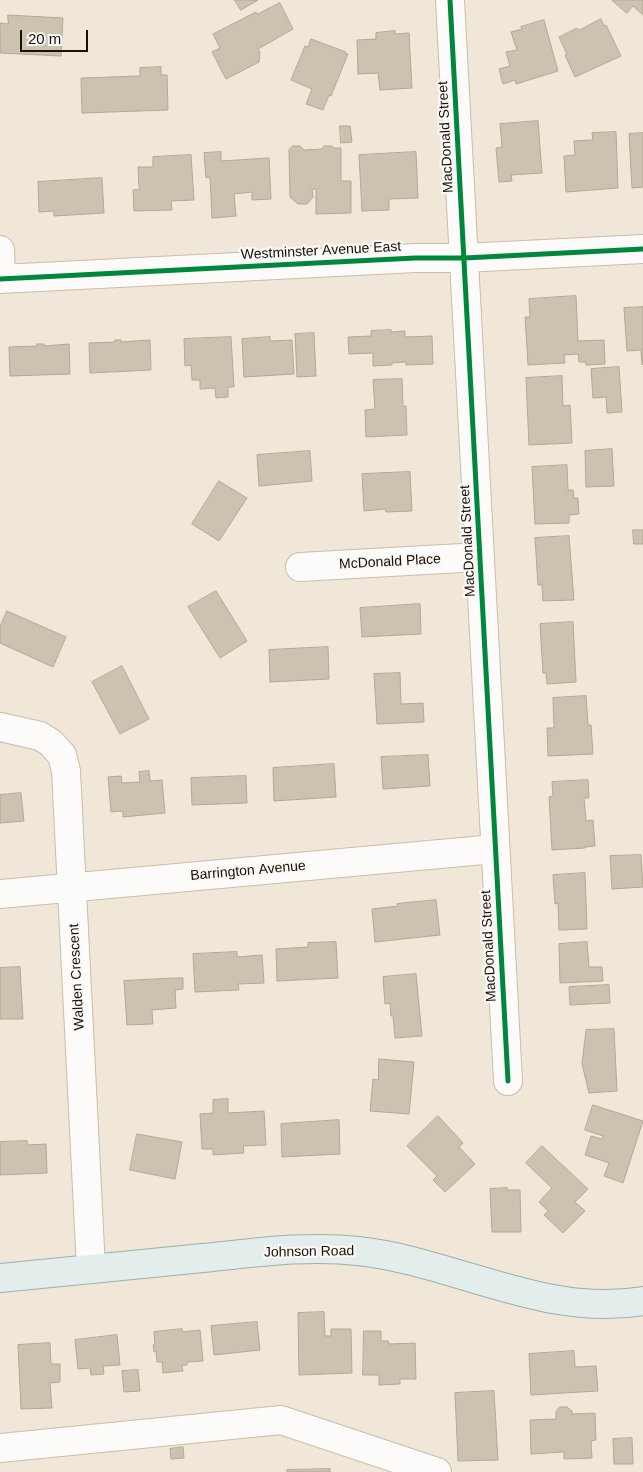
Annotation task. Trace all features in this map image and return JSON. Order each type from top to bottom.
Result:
[{"type":"main road","name":"Johnson Road","points":[[0,1278],[255,1253],[316,1249],[388,1255],[510,1290],[546,1297],[595,1303],[643,1301]]},
{"type":"street","name":"MacDonald Street","points":[[450,0],[508,1082]]},
{"type":"street","name":"Westminster Avenue East","points":[[1,279],[415,258],[464,258],[643,249]]},
{"type":"street","points":[[0,250],[1,279]]},
{"type":"street","name":"McDonald Place","points":[[300,567],[480,557]]},
{"type":"street","name":"Walden Crescent","points":[[0,727],[40,736],[51,743],[62,755],[66,771],[91,1269]]},
{"type":"street","name":"Barrington Avenue","points":[[0,894],[495,849]]},
{"type":"street","points":[[0,1448],[281,1420],[437,1472]]},
{"type":"building","points":[[235,0],[258,0],[241,10]]},
{"type":"building","points":[[612,0],[643,0],[643,15],[633,6],[627,13]]},
{"type":"building","points":[[280,3],[293,29],[258,49],[260,52],[259,62],[226,79],[212,52],[220,48],[213,34],[256,12],[257,14]]},
{"type":"building","points":[[8,15],[63,18],[61,56],[0,53],[0,23],[8,24]]},
{"type":"building","points":[[601,19],[604,26],[606,25],[621,56],[575,77],[559,37]]},
{"type":"building","points":[[544,20],[558,71],[516,84],[515,80],[503,84],[499,69],[510,66],[506,52],[517,50],[511,32]]},
{"type":"building","points":[[395,31],[395,34],[409,33],[412,88],[380,90],[378,73],[358,74],[357,40],[376,39],[376,33]]},
{"type":"building","points":[[311,39],[348,54],[331,96],[329,95],[323,110],[306,104],[312,89],[291,80],[305,46],[308,47]]},
{"type":"building","points":[[161,67],[161,75],[167,75],[168,110],[82,113],[81,78],[140,76],[140,68]]},
{"type":"building","points":[[538,121],[542,173],[511,175],[512,181],[499,182],[496,148],[502,147],[500,124]]},
{"type":"building","points":[[340,126],[350,126],[352,142],[341,143]]},
{"type":"building","points":[[616,132],[618,188],[566,192],[564,156],[575,155],[574,141],[593,140],[592,133]]},
{"type":"building","points":[[643,133],[643,187],[632,188],[629,134]]},
{"type":"building","points":[[293,146],[300,146],[304,150],[322,149],[324,146],[341,148],[341,181],[351,181],[351,213],[316,214],[316,189],[312,189],[313,197],[307,204],[298,204],[290,197],[289,150]]},
{"type":"building","points":[[221,152],[221,161],[269,158],[271,199],[252,200],[252,192],[234,194],[236,216],[212,218],[210,177],[206,178],[204,153]]},
{"type":"building","points":[[416,152],[418,198],[389,199],[389,210],[362,211],[359,155]]},
{"type":"building","points":[[191,155],[194,200],[171,201],[172,210],[134,211],[133,190],[140,189],[138,167],[153,167],[153,157]]},
{"type":"building","points":[[102,178],[104,213],[54,216],[54,211],[39,212],[38,182]]},
{"type":"building","points":[[576,296],[578,341],[604,340],[605,364],[586,365],[586,362],[579,362],[578,354],[564,355],[565,363],[528,365],[525,317],[530,317],[529,299]]},
{"type":"building","points":[[643,307],[642,365],[641,350],[627,351],[624,308]]},
{"type":"building","points":[[391,330],[391,332],[405,331],[405,337],[432,336],[433,364],[406,365],[406,362],[373,366],[373,353],[349,354],[348,337],[371,336],[371,331]]},
{"type":"building","points":[[314,333],[316,376],[297,377],[295,334]]},
{"type":"building","points":[[231,337],[234,387],[228,387],[228,397],[216,398],[215,388],[200,389],[200,380],[192,380],[191,365],[185,366],[184,339]]},
{"type":"building","points":[[270,337],[270,341],[292,340],[294,374],[244,377],[242,339]]},
{"type":"building","points":[[115,340],[121,340],[121,342],[150,340],[151,370],[90,373],[89,343],[115,342]]},
{"type":"building","points":[[37,344],[44,344],[44,346],[69,344],[70,374],[10,376],[9,347],[37,346]]},
{"type":"building","points":[[619,367],[622,412],[607,413],[606,397],[593,398],[591,369]]},
{"type":"building","points":[[562,376],[563,406],[570,405],[572,443],[529,445],[526,378]]},
{"type":"building","points":[[402,379],[403,406],[406,406],[407,435],[366,437],[365,410],[375,409],[373,380]]},
{"type":"building","points":[[612,449],[614,486],[586,487],[585,451]]},
{"type":"building","points":[[310,451],[312,481],[259,486],[257,455]]},
{"type":"building","points":[[567,465],[568,490],[573,490],[574,498],[578,498],[579,514],[569,515],[569,523],[535,524],[532,467]]},
{"type":"building","points":[[410,472],[412,511],[386,512],[385,509],[364,511],[362,474]]},
{"type":"building","points":[[219,481],[247,498],[219,541],[192,524]]},
{"type":"building","points":[[633,530],[643,530],[643,544],[634,544]]},
{"type":"building","points":[[569,536],[574,600],[543,601],[542,585],[538,585],[535,538]]},
{"type":"building","points":[[216,591],[247,641],[220,658],[188,607]]},
{"type":"building","points":[[420,604],[421,634],[362,637],[360,608]]},
{"type":"building","points":[[7,611],[66,637],[53,667],[0,643],[0,627]]},
{"type":"building","points":[[573,622],[576,682],[547,684],[546,673],[543,673],[540,624]]},
{"type":"building","points":[[328,647],[329,679],[270,682],[269,650]]},
{"type":"building","points":[[122,666],[149,719],[120,734],[92,682]]},
{"type":"building","points":[[400,673],[401,704],[423,703],[424,722],[377,724],[374,674]]},
{"type":"building","points":[[586,696],[593,754],[548,756],[547,728],[554,728],[553,698]]},
{"type":"building","points":[[428,755],[430,786],[383,789],[381,757]]},
{"type":"building","points":[[334,764],[336,797],[274,801],[273,768]]},
{"type":"building","points":[[149,771],[150,781],[162,780],[165,813],[123,817],[123,811],[111,812],[108,777],[121,776],[122,783],[140,782],[139,772]]},
{"type":"building","points":[[246,776],[247,803],[192,805],[191,778]]},
{"type":"building","points":[[588,780],[589,798],[584,798],[586,821],[593,820],[595,846],[552,850],[549,797],[553,796],[552,782]]},
{"type":"building","points":[[21,793],[24,821],[0,823],[0,795]]},
{"type":"building","points":[[641,855],[643,887],[612,889],[610,856]]},
{"type":"building","points":[[585,873],[587,929],[559,930],[558,903],[555,904],[553,875]]},
{"type":"building","points":[[436,900],[440,935],[375,942],[372,909]]},
{"type":"building","points":[[336,942],[338,978],[277,981],[276,949],[308,947],[308,943]]},
{"type":"building","points":[[587,942],[589,967],[602,967],[603,981],[560,983],[559,944]]},
{"type":"building","points":[[237,952],[237,957],[262,955],[264,983],[238,984],[239,990],[195,992],[193,954]]},
{"type":"building","points":[[20,967],[23,1019],[0,1019],[0,968]]},
{"type":"building","points":[[416,974],[422,1036],[395,1038],[390,1003],[385,1004],[383,977]]},
{"type":"building","points":[[183,978],[183,989],[175,990],[176,1008],[152,1010],[153,1024],[127,1025],[124,981]]},
{"type":"building","points":[[609,985],[610,1003],[570,1005],[569,987]]},
{"type":"building","points":[[614,1029],[617,1091],[589,1093],[582,1064],[586,1030]]},
{"type":"building","points":[[379,1059],[414,1062],[409,1114],[370,1111],[373,1079],[378,1080]]},
{"type":"building","points":[[228,1099],[228,1113],[264,1111],[266,1145],[243,1146],[244,1153],[213,1155],[213,1149],[202,1149],[200,1114],[213,1113],[213,1100]]},
{"type":"building","points":[[593,1105],[643,1121],[623,1183],[604,1176],[609,1163],[585,1155],[591,1136],[602,1139],[603,1136],[585,1130]]},
{"type":"building","points":[[438,1116],[463,1143],[459,1147],[475,1164],[445,1192],[433,1180],[437,1176],[407,1146]]},
{"type":"building","points":[[339,1120],[340,1154],[282,1157],[281,1124]]},
{"type":"building","points":[[137,1134],[182,1142],[175,1179],[130,1170]]},
{"type":"building","points":[[27,1141],[28,1145],[46,1144],[47,1173],[0,1175],[0,1142]]},
{"type":"building","points":[[542,1146],[588,1189],[575,1202],[585,1211],[563,1233],[544,1215],[548,1211],[539,1202],[552,1188],[526,1163]]},
{"type":"building","points":[[507,1188],[507,1190],[520,1190],[521,1232],[492,1232],[490,1189]]},
{"type":"building","points":[[324,1312],[325,1336],[331,1336],[331,1329],[351,1329],[352,1373],[299,1375],[298,1313]]},
{"type":"building","points":[[257,1322],[260,1350],[214,1355],[211,1326]]},
{"type":"building","points":[[182,1329],[183,1332],[200,1330],[203,1361],[187,1362],[187,1365],[182,1365],[183,1371],[163,1373],[162,1362],[157,1362],[156,1351],[154,1352],[154,1332]]},
{"type":"building","points":[[364,1331],[381,1331],[381,1341],[388,1341],[389,1344],[415,1343],[416,1379],[400,1379],[400,1384],[379,1385],[379,1375],[363,1375]]},
{"type":"building","points":[[117,1335],[120,1365],[103,1366],[104,1374],[91,1375],[90,1368],[78,1369],[75,1340]]},
{"type":"building","points":[[50,1343],[51,1364],[60,1364],[60,1382],[50,1383],[52,1408],[21,1409],[18,1345]]},
{"type":"building","points":[[574,1351],[575,1367],[596,1366],[598,1391],[531,1395],[529,1354]]},
{"type":"building","points":[[138,1370],[140,1391],[124,1392],[122,1371]]},
{"type":"building","points":[[494,1391],[498,1460],[458,1461],[455,1393]]},
{"type":"building","points":[[560,1407],[567,1407],[572,1411],[572,1414],[595,1413],[596,1440],[591,1441],[592,1458],[564,1459],[564,1452],[531,1454],[530,1420],[556,1419],[556,1412]]},
{"type":"building","points":[[632,1438],[633,1464],[614,1464],[613,1439]]},
{"type":"building","points":[[183,1447],[184,1458],[171,1459],[170,1449]]},
{"type":"building","points":[[330,1469],[330,1472],[287,1472],[287,1470]]},
{"type":"cycle path","points":[[450,0],[508,1081]]},
{"type":"cycle path","points":[[0,279],[415,258],[464,258],[643,249]]}]
